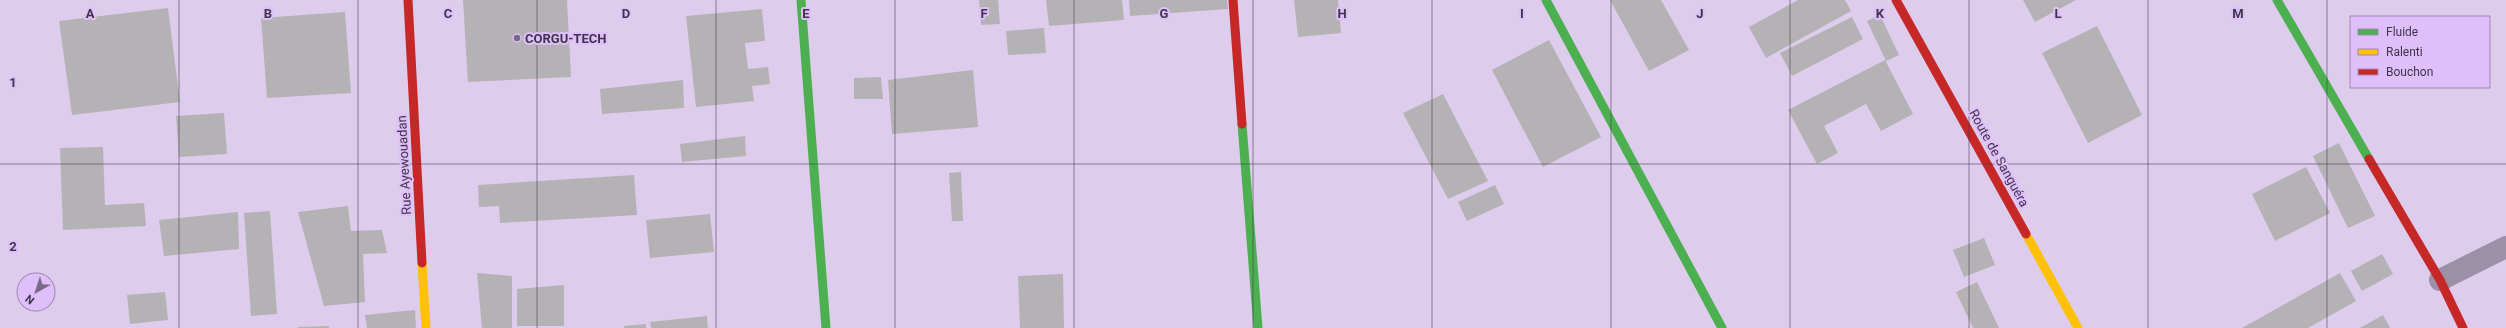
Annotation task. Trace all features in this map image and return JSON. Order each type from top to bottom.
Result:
[{"type":"street","name":"Rue Ayewouadan","points":[[408,0],[426,328]]},
{"type":"street","points":[[802,0],[826,328]]},
{"type":"street","points":[[1233,0],[1258,328]]},
{"type":"street","points":[[1546,0],[1722,328]]},
{"type":"street","name":"Route de Sanguéra","points":[[1896,0],[2078,328]]},
{"type":"street","points":[[2277,0],[2440,280],[2463,328]]},
{"type":"street","points":[[2440,280],[2506,247]]},
{"type":"building","name":"CORGU-TECH","points":[[463,0],[567,0],[571,77],[468,82]]},
{"type":"building","points":[[979,0],[998,0],[1000,24],[981,25]]},
{"type":"building","points":[[1046,0],[1122,0],[1124,20],[1049,26]]},
{"type":"building","points":[[1129,0],[1227,0],[1228,9],[1130,16]]},
{"type":"building","points":[[1294,0],[1338,0],[1341,33],[1298,37]]},
{"type":"building","points":[[1610,0],[1661,0],[1689,50],[1649,71]]},
{"type":"building","points":[[1798,0],[1845,0],[1851,11],[1766,58],[1749,27]]},
{"type":"building","points":[[2023,0],[2076,0],[2035,22]]},
{"type":"building","points":[[168,8],[180,102],[72,115],[59,21]]},
{"type":"building","points":[[762,9],[765,41],[745,43],[748,69],[768,67],[770,84],[752,86],[754,101],[696,107],[686,16]]},
{"type":"building","points":[[345,12],[351,93],[267,98],[261,18]]},
{"type":"building","points":[[1880,15],[1899,55],[1886,61],[1867,21]]},
{"type":"building","points":[[1852,17],[1863,39],[1792,76],[1780,53]]},
{"type":"building","points":[[2097,26],[2142,115],[2088,143],[2042,53]]},
{"type":"building","points":[[1044,28],[1046,53],[1008,55],[1006,31]]},
{"type":"building","points":[[1549,40],[1601,137],[1543,167],[1492,70]]},
{"type":"building","points":[[1885,60],[1913,114],[1881,131],[1866,104],[1824,126],[1838,153],[1817,164],[1788,110]]},
{"type":"building","points":[[973,70],[978,127],[892,134],[888,80]]},
{"type":"building","points":[[881,77],[883,99],[854,99],[854,78]]},
{"type":"building","points":[[683,80],[684,108],[602,114],[600,89]]},
{"type":"building","points":[[1443,94],[1488,181],[1448,199],[1403,113]]},
{"type":"building","points":[[224,113],[227,154],[179,157],[176,116]]},
{"type":"building","points":[[745,136],[746,156],[682,162],[680,144]]},
{"type":"building","points":[[2339,143],[2375,216],[2348,228],[2313,156]]},
{"type":"building","points":[[103,147],[105,205],[144,203],[146,226],[63,230],[60,148]]},
{"type":"building","points":[[2306,167],[2330,213],[2275,241],[2252,194]]},
{"type":"building","points":[[961,172],[963,221],[952,221],[949,173]]},
{"type":"building","points":[[634,175],[637,215],[500,223],[499,206],[479,207],[478,185]]},
{"type":"building","points":[[1495,185],[1504,204],[1467,221],[1458,202]]},
{"type":"building","points":[[348,206],[351,231],[382,230],[387,253],[363,254],[365,302],[324,306],[298,212]]},
{"type":"building","points":[[270,211],[277,314],[251,316],[244,213]]},
{"type":"building","points":[[238,212],[239,249],[164,256],[159,220]]},
{"type":"building","points":[[710,214],[714,252],[650,258],[646,220]]},
{"type":"building","points":[[1984,238],[1995,265],[1964,277],[1953,250]]},
{"type":"building","points":[[2382,254],[2393,274],[2362,291],[2351,271]]},
{"type":"building","points":[[477,273],[512,276],[512,328],[482,328]]},
{"type":"building","points":[[2340,273],[2356,301],[2308,328],[2242,328]]},
{"type":"building","points":[[1063,274],[1064,328],[1020,328],[1018,276]]},
{"type":"building","points":[[1977,282],[1999,328],[1973,328],[1956,292]]},
{"type":"building","points":[[564,285],[564,326],[517,326],[517,289]]},
{"type":"building","points":[[165,292],[168,320],[130,324],[127,295]]},
{"type":"building","points":[[415,310],[416,328],[367,328],[365,315]]},
{"type":"building","points":[[2383,315],[2390,328],[2360,328]]},
{"type":"building","points":[[707,316],[708,328],[651,328],[650,322]]},
{"type":"building","points":[[646,324],[646,328],[624,328],[624,326]]},
{"type":"building","points":[[329,326],[329,328],[298,328],[298,327]]},
{"type":"traffic: fast","points":[[801,0],[826,328]]},
{"type":"traffic: fast","points":[[1546,0],[1722,328]]},
{"type":"traffic: fast","points":[[2277,0],[2369,159]]},
{"type":"traffic: fast","points":[[1242,124],[1258,328]]},
{"type":"traffic: slow","points":[[2026,234],[2078,328]]},
{"type":"traffic: slow","points":[[422,263],[426,328]]},
{"type":"traffic: jam","points":[[408,0],[422,263]]},
{"type":"traffic: jam","points":[[1233,0],[1242,124]]},
{"type":"traffic: jam","points":[[1896,0],[2026,234]]},
{"type":"traffic: jam","points":[[2369,159],[2440,280],[2463,328]]},
{"type":"place","name":"CORGU-TECH","points":[[517,38]]}]
